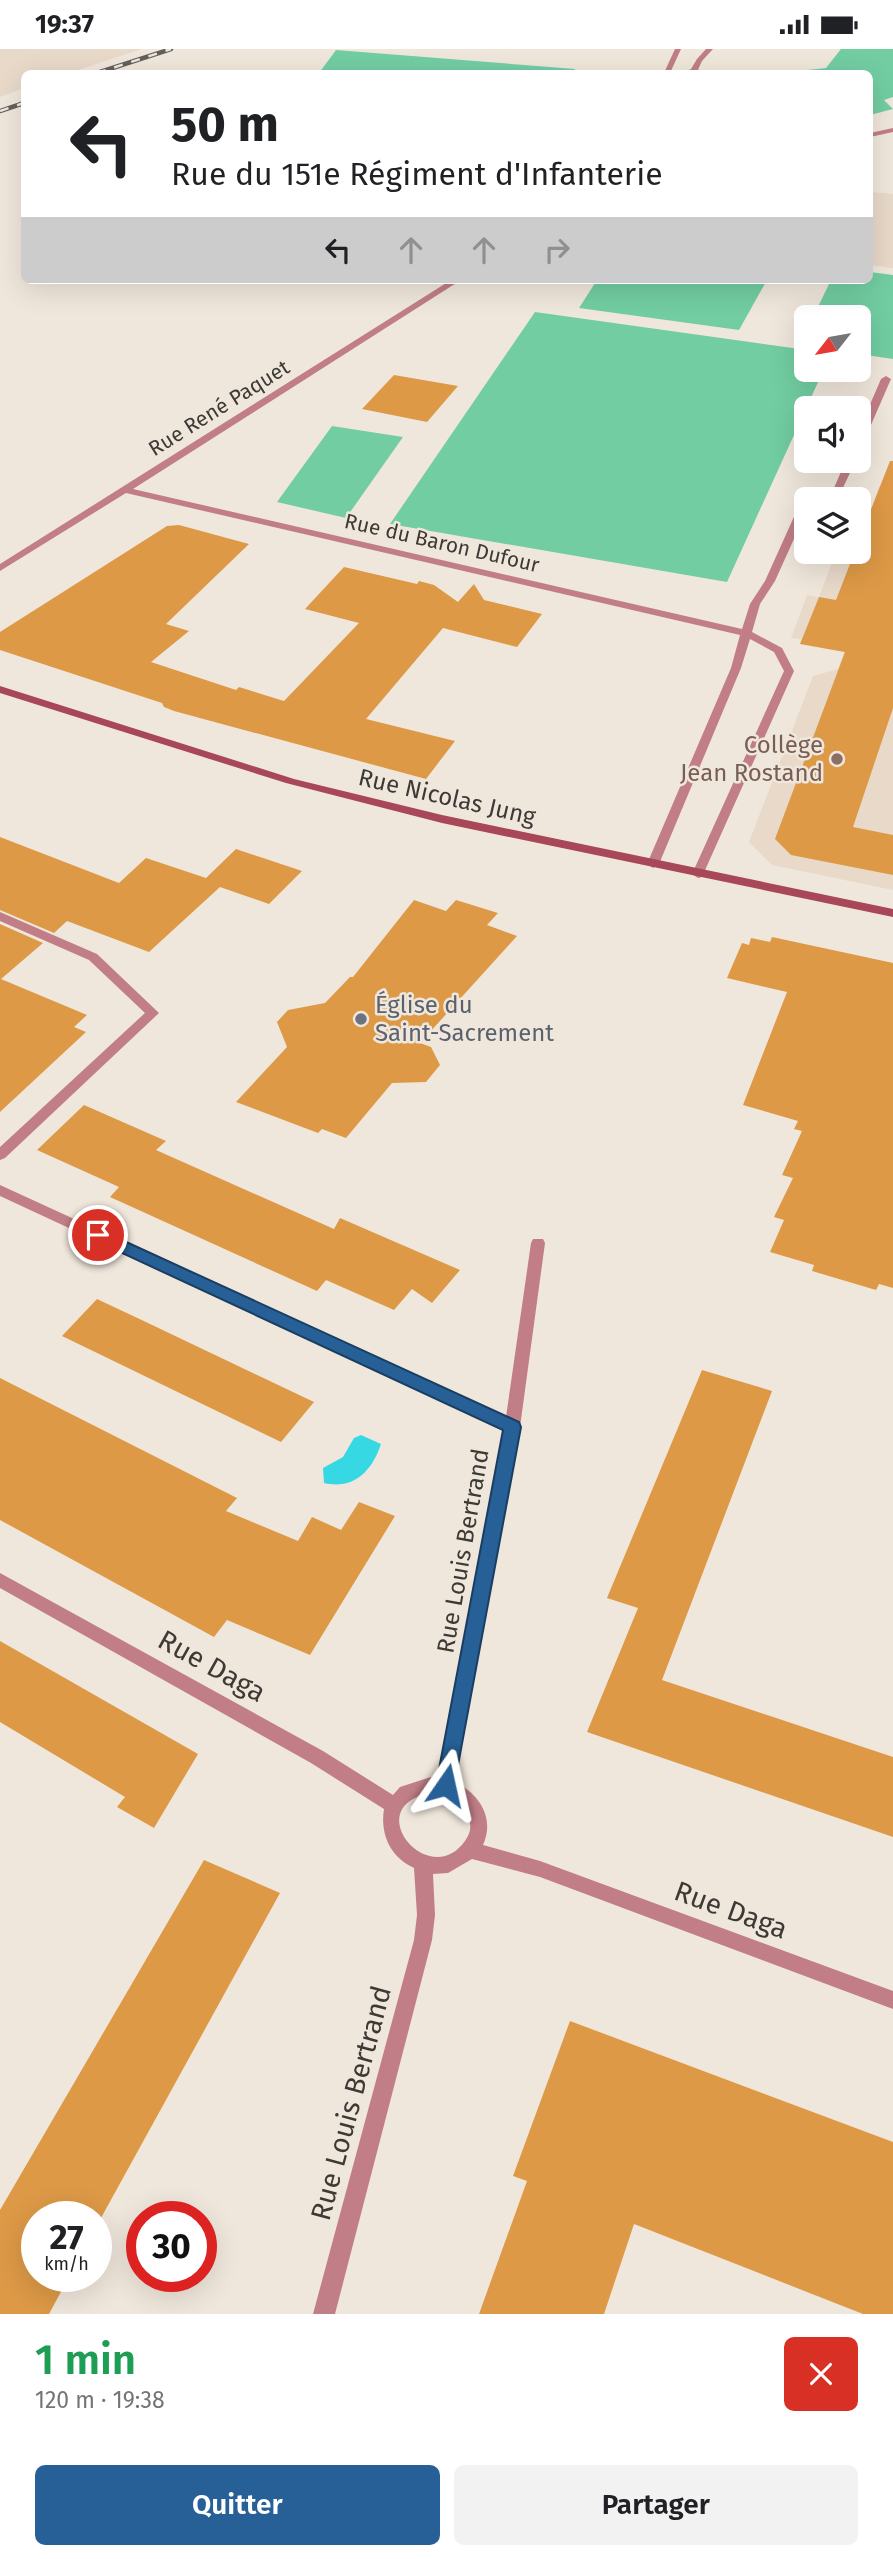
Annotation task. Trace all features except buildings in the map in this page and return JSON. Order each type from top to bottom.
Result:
[{"type":"main road","name":"Rue Nicolas Jung","points":[[0,689],[290,781],[482,828],[893,913]]},
{"type":"street","points":[[668,70],[678,49]]},
{"type":"street","points":[[694,70],[710,49]]},
{"type":"street","points":[[873,134],[893,130]]},
{"type":"street","name":"Rue René Paquet","points":[[0,568],[451,284]]},
{"type":"street","points":[[871,413],[886,379]]},
{"type":"street","name":"Rue du Baron Dufour","points":[[126,490],[748,634],[778,650],[789,671],[698,874]]},
{"type":"street","points":[[653,864],[748,634],[755,604],[770,581],[794,529]]},
{"type":"street","points":[[0,916],[93,957],[153,1013],[0,1156]]},
{"type":"street","points":[[0,1190],[512,1427]]},
{"type":"street","name":"Rue Louis Bertrand","points":[[446,1785],[512,1427],[538,1243]]},
{"type":"street","name":"Rue Daga","points":[[0,1580],[317,1757],[395,1806]]},
{"type":"street","points":[[446,1785],[459,1791],[478,1811],[477,1838],[470,1850],[450,1863],[423,1864],[411,1860],[394,1842],[391,1817],[395,1806],[412,1790],[423,1786],[446,1785]]},
{"type":"street","name":"Rue Daga","points":[[470,1850],[540,1869],[893,2000]]},
{"type":"street","name":"Rue Louis Bertrand","points":[[324,2314],[423,1940],[426,1915],[423,1864]]},
{"type":"shaded area","points":[[0,49],[142,49],[78,70],[21,70],[21,89],[0,97]]},
{"type":"shaded area","points":[[873,192],[893,194],[893,268],[873,265]]},
{"type":"shaded area","name":"Collège Jean Rostand","points":[[879,486],[893,488],[893,890],[772,865],[749,842],[813,676],[838,669],[844,652],[800,644],[801,639],[791,638],[807,595],[819,597],[831,564],[871,564],[871,512]]},
{"type":"green space","points":[[841,49],[893,49],[893,97],[884,100],[893,109],[873,114],[873,70],[808,70],[826,68]]},
{"type":"green space","points":[[336,50],[575,69],[574,70],[321,70]]},
{"type":"green space","points":[[873,272],[893,275],[893,359],[872,356],[872,305],[819,305],[829,284],[873,284]]},
{"type":"green space","points":[[594,284],[765,284],[739,330],[579,308]]},
{"type":"green space","points":[[535,312],[794,348],[794,382],[818,382],[812,396],[794,396],[794,435],[727,582],[390,524]]},
{"type":"green space","points":[[332,426],[403,437],[346,518],[277,502]]},
{"type":"water","points":[[361,1435],[381,1444],[367,1470],[353,1481],[344,1484],[324,1483],[323,1468],[343,1457],[354,1438]]},
{"type":"railway","points":[[106,70],[171,49]]},
{"type":"railway","points":[[0,111],[21,104]]},
{"type":"place","name":"Collège Jean Rostand","points":[[837,759]]},
{"type":"place","name":"Église du Saint-Sacrement","points":[[361,1019]]},
{"type":"route","points":[[98,1235],[512,1427],[446,1785]]}]
